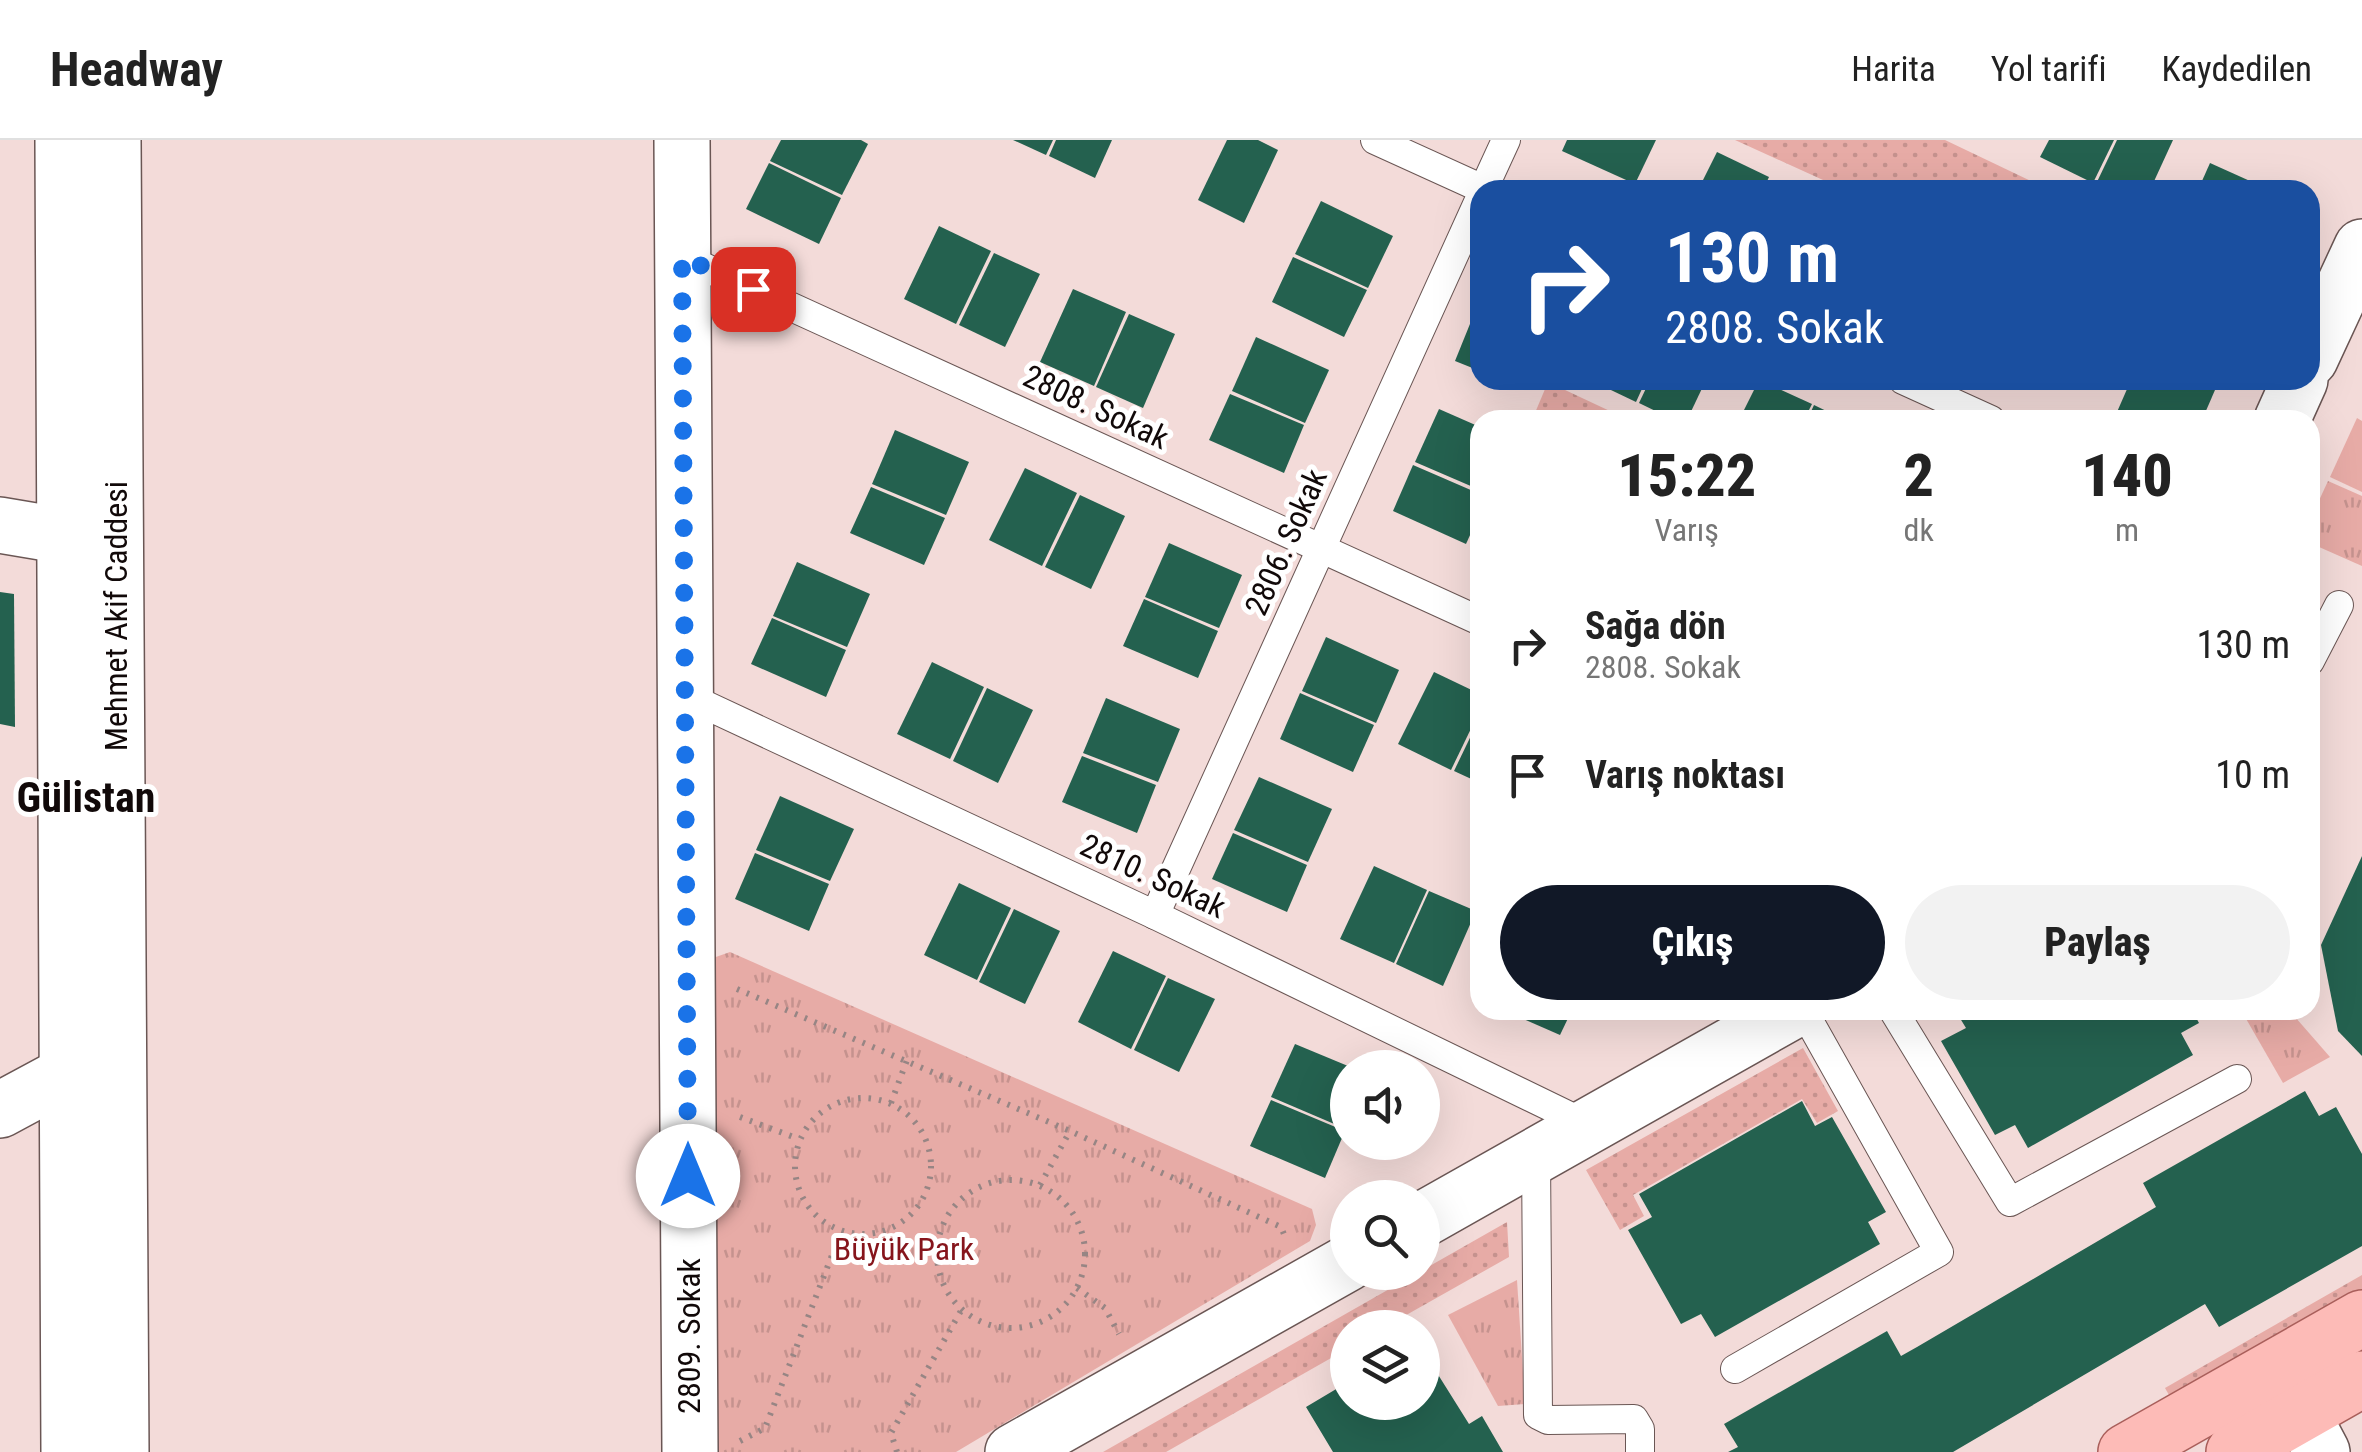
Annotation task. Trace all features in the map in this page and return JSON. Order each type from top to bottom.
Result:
[{"type":"main road","points":[[2126,1452],[2362,1318]]},
{"type":"main road","points":[[2234,1452],[2312,1433],[2362,1379]]},
{"type":"street","name":"Mehmet Akif Caddesi","points":[[63,140],[120,1045],[121,1452]]},
{"type":"street","name":"Mehmet Akif Caddesi","points":[[69,1452],[69,1072],[90,541],[113,140]]},
{"type":"street","name":"2809. Sokak","points":[[682,140],[686,967],[712,1448]]},
{"type":"street","points":[[2320,337],[2362,247]]},
{"type":"street","points":[[0,525],[90,541]]},
{"type":"street","points":[[1440,1210],[1776,1020]]},
{"type":"street","points":[[0,1110],[120,1045]]},
{"type":"street","points":[[1014,1452],[1328,1274]]},
{"type":"lane","points":[[1375,140],[1470,184]]},
{"type":"lane","points":[[1488,180],[1506,140]]},
{"type":"lane","name":"2806. Sokak","points":[[1155,915],[1470,220]]},
{"type":"lane","name":"2808. Sokak","points":[[682,257],[1470,616]]},
{"type":"lane","points":[[1925,390],[1969,410]]},
{"type":"lane","points":[[2320,642],[2339,605]]},
{"type":"lane","name":"2810. Sokak","points":[[684,695],[1155,915],[1590,1126]]},
{"type":"lane","points":[[1734,1370],[1938,1252],[1809,1020]]},
{"type":"lane","points":[[1899,1020],[2010,1202],[2236,1079]]},
{"type":"lane","points":[[1536,1156],[1538,1415],[1548,1420],[1634,1419],[1640,1429],[1640,1452]]},
{"type":"path","points":[[686,967],[1070,1131],[1281,1227],[1328,1274]]},
{"type":"path","points":[[890,1104],[907,1060]]},
{"type":"path","points":[[870,1098],[890,1104],[908,1115],[922,1132],[930,1153],[931,1176],[924,1199],[909,1218],[888,1230],[865,1235],[842,1232],[820,1221],[804,1203],[795,1182],[794,1160],[799,1139],[811,1121],[838,1104],[870,1098]]},
{"type":"path","points":[[1040,1185],[1070,1131]]},
{"type":"path","points":[[1016,1180],[1040,1185],[1060,1198],[1076,1218],[1084,1240],[1084,1264],[1077,1288],[1063,1308],[1042,1321],[1018,1328],[994,1326],[972,1317],[941,1279],[937,1255],[940,1231],[952,1209],[970,1192],[992,1182],[1016,1180]]},
{"type":"path","points":[[712,1448],[765,1428],[842,1232]]},
{"type":"path","points":[[1077,1288],[1105,1308],[1144,1379]]},
{"type":"path","points":[[897,1452],[891,1433],[962,1308]]},
{"type":"green space","points":[[1735,140],[1945,140],[2029,180],[1823,180]]},
{"type":"green space","points":[[1545,390],[1565,390],[1608,410],[1536,410]]},
{"type":"green space","points":[[2357,418],[2362,421],[2362,492],[2330,477]]},
{"type":"green space","points":[[2328,481],[2362,496],[2362,566],[2320,547],[2320,498]]},
{"type":"green space","name":"Büyük Park","points":[[730,952],[1312,1209],[1316,1225],[1310,1241],[956,1452],[707,1452],[713,958]]},
{"type":"green space","points":[[2247,1020],[2298,1020],[2330,1057],[2283,1083]]},
{"type":"green space","points":[[1803,1048],[1838,1111],[1817,1123],[1802,1099],[1633,1195],[1644,1216],[1620,1230],[1586,1170]]},
{"type":"green space","points":[[1507,1222],[1509,1257],[1415,1310],[1352,1310],[1388,1290],[1440,1290],[1440,1260]]},
{"type":"green space","points":[[2362,1275],[2362,1302],[2177,1409],[2165,1388]]},
{"type":"green space","points":[[1517,1280],[1525,1404],[1498,1406],[1448,1315]]},
{"type":"green space","points":[[1330,1323],[1330,1359],[1166,1452],[1103,1452]]},
{"type":"building","points":[[781,140],[861,140],[868,144],[842,195],[770,161]]},
{"type":"building","points":[[1013,140],[1053,140],[1046,155]]},
{"type":"building","points":[[1056,140],[1112,140],[1095,178],[1049,156]]},
{"type":"building","points":[[1227,140],[1258,140],[1278,150],[1244,223],[1198,200]]},
{"type":"building","points":[[1567,140],[1656,140],[1637,180],[1626,180],[1562,151]]},
{"type":"building","points":[[2049,140],[2114,140],[2094,180],[2040,157]]},
{"type":"building","points":[[2117,140],[2173,140],[2155,180],[2098,180]]},
{"type":"building","points":[[1717,152],[1769,177],[1768,180],[1703,180]]},
{"type":"building","points":[[769,163],[841,198],[819,244],[746,209]]},
{"type":"building","points":[[2210,163],[2248,180],[2202,180]]},
{"type":"building","points":[[1321,201],[1393,236],[1368,288],[1295,254]]},
{"type":"building","points":[[939,226],[991,251],[956,324],[904,299]]},
{"type":"building","points":[[994,253],[1040,274],[1005,347],[959,325]]},
{"type":"building","points":[[1293,257],[1367,290],[1344,337],[1272,302]]},
{"type":"building","points":[[1073,289],[1126,312],[1094,386],[1040,362]]},
{"type":"building","points":[[1129,314],[1175,334],[1143,408],[1096,387]]},
{"type":"building","points":[[1470,324],[1470,367],[1455,361]]},
{"type":"building","points":[[1256,337],[1329,370],[1305,423],[1232,391]]},
{"type":"building","points":[[1611,390],[1641,390],[1636,402]]},
{"type":"building","points":[[1645,390],[1701,390],[1692,410],[1653,410],[1639,403]]},
{"type":"building","points":[[1754,390],[1781,390],[1812,404],[1809,410],[1744,410]]},
{"type":"building","points":[[2127,390],[2215,390],[2206,410],[2118,410]]},
{"type":"building","points":[[1230,394],[1304,425],[1284,473],[1209,440]]},
{"type":"building","points":[[1439,409],[1470,423],[1470,486],[1415,462]]},
{"type":"building","points":[[895,430],[969,462],[946,515],[872,484]]},
{"type":"building","points":[[1413,465],[1470,490],[1470,535],[1466,544],[1393,511]]},
{"type":"building","points":[[1025,468],[1077,493],[1042,566],[989,540]]},
{"type":"building","points":[[871,487],[945,518],[924,565],[850,533]]},
{"type":"building","points":[[1080,495],[1125,516],[1091,589],[1045,567]]},
{"type":"building","points":[[1169,543],[1242,575],[1219,628],[1145,597]]},
{"type":"building","points":[[797,562],[870,594],[847,647],[773,616]]},
{"type":"building","points":[[0,592],[14,594],[15,727],[0,724]]},
{"type":"building","points":[[1144,599],[1218,631],[1198,678],[1123,646]]},
{"type":"building","points":[[772,618],[846,650],[826,697],[751,664]]},
{"type":"building","points":[[1326,637],[1399,670],[1376,723],[1302,691]]},
{"type":"building","points":[[932,662],[984,687],[950,759],[897,734]]},
{"type":"building","points":[[1434,672],[1470,689],[1470,731],[1451,770],[1398,744]]},
{"type":"building","points":[[987,688],[1033,710],[998,783],[953,761]]},
{"type":"building","points":[[1300,693],[1374,725],[1353,772],[1280,739]]},
{"type":"building","points":[[1106,698],[1180,729],[1158,782],[1083,753]]},
{"type":"building","points":[[1470,738],[1470,778],[1454,771]]},
{"type":"building","points":[[1082,756],[1156,785],[1137,833],[1062,802]]},
{"type":"building","points":[[1259,777],[1332,809],[1308,862],[1234,830]]},
{"type":"building","points":[[780,796],[854,829],[830,881],[756,850]]},
{"type":"building","points":[[1233,833],[1307,865],[1287,912],[1212,879]]},
{"type":"building","points":[[755,853],[829,884],[809,931],[735,899]]},
{"type":"building","points":[[2362,856],[2362,1056],[2338,1031],[2321,945]]},
{"type":"building","points":[[1374,866],[1427,890],[1394,963],[1340,939]]},
{"type":"building","points":[[959,883],[1011,908],[977,980],[924,955]]},
{"type":"building","points":[[1429,891],[1470,908],[1470,925],[1443,986],[1396,964]]},
{"type":"building","points":[[1014,909],[1060,931],[1025,1004],[979,982]]},
{"type":"building","points":[[1113,951],[1166,976],[1131,1049],[1078,1022]]},
{"type":"building","points":[[1168,978],[1215,999],[1179,1072],[1134,1050]]},
{"type":"building","points":[[1526,1020],[1567,1020],[1560,1035]]},
{"type":"building","points":[[1961,1020],[2199,1023],[2181,1033],[2193,1055],[2028,1148],[2015,1125],[1995,1135],[1941,1041],[1966,1028]]},
{"type":"building","points":[[1295,1044],[1330,1059],[1330,1122],[1271,1097]]},
{"type":"building","points":[[2305,1091],[2319,1116],[2336,1107],[2362,1154],[2362,1246],[2219,1327],[2205,1304],[1953,1452],[1728,1452],[1738,1447],[1724,1424],[1887,1331],[1901,1356],[1917,1347],[2156,1207],[2143,1183]]},
{"type":"building","points":[[1271,1100],[1330,1125],[1333,1160],[1325,1178],[1250,1146]]},
{"type":"building","points":[[1802,1101],[1815,1126],[1832,1117],[1886,1212],[1868,1222],[1880,1244],[1715,1337],[1701,1314],[1681,1324],[1628,1230],[1652,1217],[1639,1194]]},
{"type":"building","points":[[1440,1378],[1469,1424],[1482,1416],[1503,1452],[1333,1452],[1306,1407],[1330,1393],[1330,1420],[1440,1420]]},
{"type":"district","name":"Gülistan","points":[[86,797]]},
{"type":"route","points":[[688,1176],[682,257],[753,289]]}]
